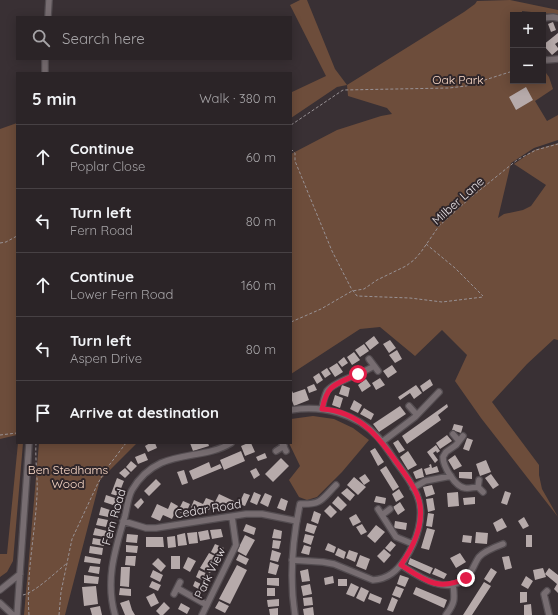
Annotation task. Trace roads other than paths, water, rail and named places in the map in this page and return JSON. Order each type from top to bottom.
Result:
[{"type":"street","points":[[48,16],[49,0]]},
{"type":"street","points":[[546,18],[558,18]]},
{"type":"street","points":[[547,60],[558,59]]},
{"type":"street","points":[[45,60],[45,72]]},
{"type":"street","points":[[369,359],[378,371]]},
{"type":"street","points":[[322,409],[325,396],[332,387],[374,366]]},
{"type":"street","points":[[382,442],[417,415],[439,392]]},
{"type":"street","points":[[409,406],[417,415]]},
{"type":"street","points":[[292,410],[302,408],[322,409],[342,414],[366,427],[382,442],[414,488],[420,505],[418,531],[413,544],[401,565],[394,573],[380,580],[373,580],[334,564],[292,560]]},
{"type":"street","points":[[453,434],[461,438],[446,452],[443,457],[444,465],[460,487],[465,489],[478,487],[484,492]]},
{"type":"street","points":[[17,615],[29,444]]},
{"type":"street","name":"Fern Road","points":[[115,615],[110,593],[110,577],[116,547],[131,491],[140,477],[161,464],[177,458],[214,451],[229,444]]},
{"type":"street","points":[[276,451],[284,447]]},
{"type":"street","points":[[414,488],[437,478],[451,476]]},
{"type":"street","points":[[478,487],[479,480]]},
{"type":"street","points":[[295,615],[292,560],[296,521],[300,504],[320,502],[336,485]]},
{"type":"street","points":[[378,509],[396,537],[413,544]]},
{"type":"street","points":[[382,515],[390,509]]},
{"type":"street","name":"Cedar Road","points":[[123,521],[146,528],[156,528],[246,514],[262,514],[296,521]]},
{"type":"street","name":"Park View","points":[[202,615],[236,545],[232,517]]},
{"type":"street","points":[[401,565],[421,578],[438,584],[453,584],[466,578],[480,556],[503,544]]},
{"type":"street","points":[[0,590],[20,574]]},
{"type":"street","points":[[174,594],[180,582]]},
{"type":"street","points":[[446,615],[453,605],[453,584]]},
{"type":"street","points":[[177,588],[207,604]]},
{"type":"street","points":[[544,592],[549,615]]},
{"type":"street","points":[[0,603],[13,615]]},
{"type":"park label","name":"Oak Park","points":[[458,80]]},
{"type":"park label","name":"Ben Stedhams Wood","points":[[68,477]]}]
